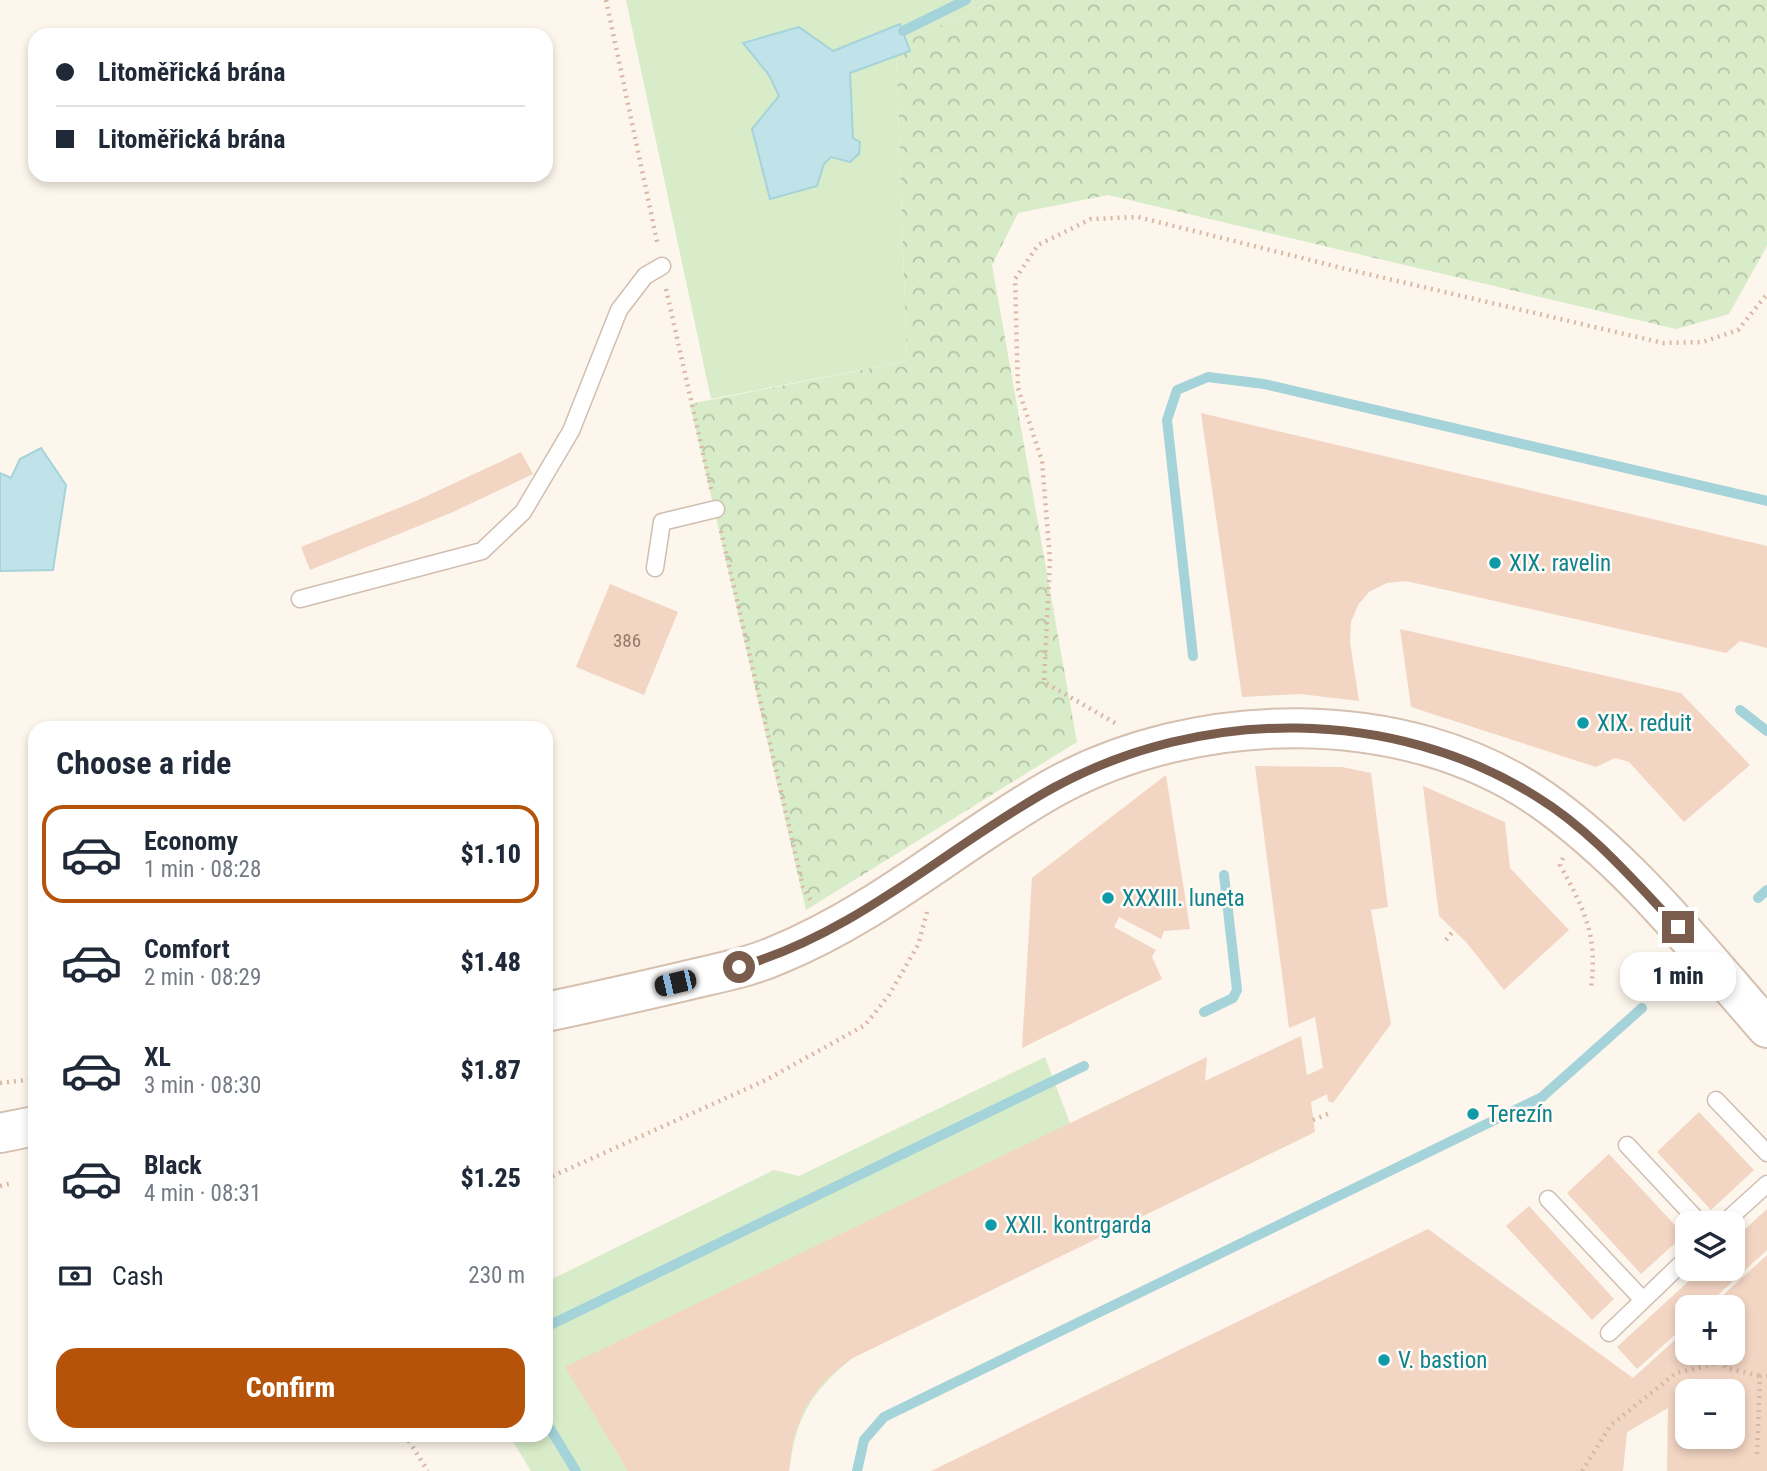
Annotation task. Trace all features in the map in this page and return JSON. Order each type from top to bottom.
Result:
[{"type":"main road","points":[[553,1010],[732,969],[775,956],[827,932],[925,873],[1051,789],[1139,750],[1202,736],[1255,729],[1303,727],[1358,732],[1450,754],[1538,797],[1575,825],[1628,874],[1767,1028]]},
{"type":"main road","points":[[0,1133],[28,1127]]},
{"type":"lane","points":[[300,599],[482,551],[523,512],[572,431],[619,310],[645,276],[662,266]]},
{"type":"lane","points":[[655,568],[662,522],[716,509]]},
{"type":"lane","points":[[1716,1100],[1767,1153]]},
{"type":"lane","points":[[1627,1145],[1689,1211]]},
{"type":"lane","points":[[1737,1211],[1767,1184]]},
{"type":"lane","points":[[1548,1199],[1643,1300]]},
{"type":"lane","points":[[1609,1333],[1675,1269]]},
{"type":"path","points":[[607,0],[690,404],[803,887],[827,932]]},
{"type":"path","points":[[1139,750],[1113,720],[1044,682],[1050,559],[1042,461],[1018,388],[1015,279],[1038,245],[1091,219],[1138,217],[1195,229],[1346,270],[1663,342],[1703,341],[1738,330],[1767,294]]},
{"type":"path","points":[[1575,825],[1560,865],[1585,910],[1590,928],[1594,945],[1591,987]]},
{"type":"path","points":[[553,1176],[766,1080],[865,1025],[889,995],[918,945],[929,904],[925,873]]},
{"type":"path","points":[[1446,940],[1454,930]]},
{"type":"path","points":[[0,1083],[28,1080]]},
{"type":"path","points":[[1313,1120],[1330,1113]]},
{"type":"path","points":[[0,1186],[13,1183]]},
{"type":"path","points":[[1582,1471],[1611,1424],[1676,1373],[1722,1362],[1726,1368],[1767,1376]]},
{"type":"path","points":[[1757,1454],[1760,1376]]},
{"type":"path","points":[[409,1442],[428,1471]]},
{"type":"green space","points":[[626,0],[995,0],[896,46],[907,361],[711,399]]},
{"type":"green space","points":[[995,0],[1767,0],[1767,246],[1729,314],[1676,329],[1108,195],[1018,213],[992,265],[1077,742],[806,910],[690,404],[907,361],[896,46]]},
{"type":"green space","points":[[1045,1057],[1070,1123],[815,1395],[801,1421],[789,1471],[531,1471],[513,1442],[553,1442],[553,1279],[774,1170],[799,1176]]},
{"type":"water","points":[[900,24],[910,51],[850,73],[853,138],[860,142],[859,154],[850,162],[831,157],[824,164],[817,186],[770,199],[752,129],[779,96],[769,75],[743,43],[799,27],[833,51]]},
{"type":"water","points":[[41,448],[66,485],[53,570],[0,571],[0,473],[11,478],[20,459]]},
{"type":"building","name":"XIX. ravelin","points":[[1201,413],[1767,546],[1767,648],[1740,641],[1726,653],[1406,581],[1387,583],[1369,592],[1358,605],[1351,622],[1350,642],[1359,701],[1300,694],[1242,697]]},
{"type":"building","points":[[521,452],[533,474],[453,512],[310,570],[301,547],[416,501]]},
{"type":"building","points":[[610,584],[678,612],[644,695],[576,667]]},
{"type":"building","name":"XIX. reduit","points":[[1400,629],[1681,693],[1750,765],[1684,822],[1629,762],[1615,758],[1596,767],[1411,707]]},
{"type":"building","name":"XXII. kontrgarda","points":[[1255,766],[1342,767],[1371,773],[1388,907],[1371,910],[1391,1024],[1333,1103],[1328,1101],[1327,1094],[1311,1102],[1315,1132],[851,1359],[825,1380],[805,1407],[793,1439],[789,1471],[628,1471],[565,1367],[1207,1057],[1205,1081],[1301,1036],[1307,1075],[1323,1068],[1315,1017],[1289,1028]]},
{"type":"building","name":"XXXIII. luneta","points":[[1166,775],[1190,929],[1164,931],[1161,939],[1119,917],[1114,927],[1156,950],[1152,957],[1162,979],[1022,1048],[1032,878]]},
{"type":"building","points":[[1423,786],[1505,822],[1510,868],[1569,930],[1504,990],[1466,942],[1439,916]]},
{"type":"building","points":[[1699,1112],[1754,1170],[1711,1210],[1657,1152]]},
{"type":"building","points":[[1609,1154],[1675,1225],[1675,1243],[1641,1274],[1567,1193]]},
{"type":"building","points":[[1529,1206],[1614,1299],[1592,1320],[1506,1226]]},
{"type":"building","points":[[1767,1209],[1767,1250],[1745,1270],[1745,1229]]},
{"type":"building","name":"V. bastion","points":[[1428,1229],[1633,1378],[1675,1340],[1675,1365],[1745,1365],[1745,1295],[1723,1295],[1738,1281],[1745,1281],[1745,1275],[1767,1255],[1767,1471],[1667,1471],[1668,1408],[1627,1432],[1623,1471],[931,1471]]},
{"type":"building","points":[[1689,1281],[1733,1281],[1718,1295],[1675,1295],[1675,1335],[1637,1369],[1617,1347]]},
{"type":"waterway","points":[[903,31],[966,0]]},
{"type":"waterway","points":[[1193,656],[1167,420],[1177,390],[1208,377],[1264,384],[1767,501]]},
{"type":"waterway","points":[[1740,710],[1767,731]]},
{"type":"waterway","points":[[1204,1012],[1233,998],[1237,990],[1224,875]]},
{"type":"waterway","points":[[1758,898],[1767,890]]},
{"type":"waterway","points":[[857,1471],[864,1440],[884,1417],[1542,1097],[1642,1008]]},
{"type":"waterway","points":[[553,1324],[1084,1066]]},
{"type":"waterway","points":[[553,1433],[576,1471]]},
{"type":"place","name":"XIX. ravelin","points":[[1495,563]]},
{"type":"place","name":"XIX. reduit","points":[[1583,723]]},
{"type":"place","name":"XXXIII. luneta","points":[[1108,898]]},
{"type":"place","name":"Terezín","points":[[1473,1114]]},
{"type":"place","name":"XXII. kontrgarda","points":[[991,1225]]},
{"type":"place","name":"V. bastion","points":[[1384,1360]]},
{"type":"route","points":[[739,967],[775,956],[827,932],[925,873],[1051,789],[1094,767],[1139,750],[1174,741],[1255,729],[1303,727],[1358,732],[1450,754],[1492,773],[1538,797],[1575,825],[1678,927]]}]
